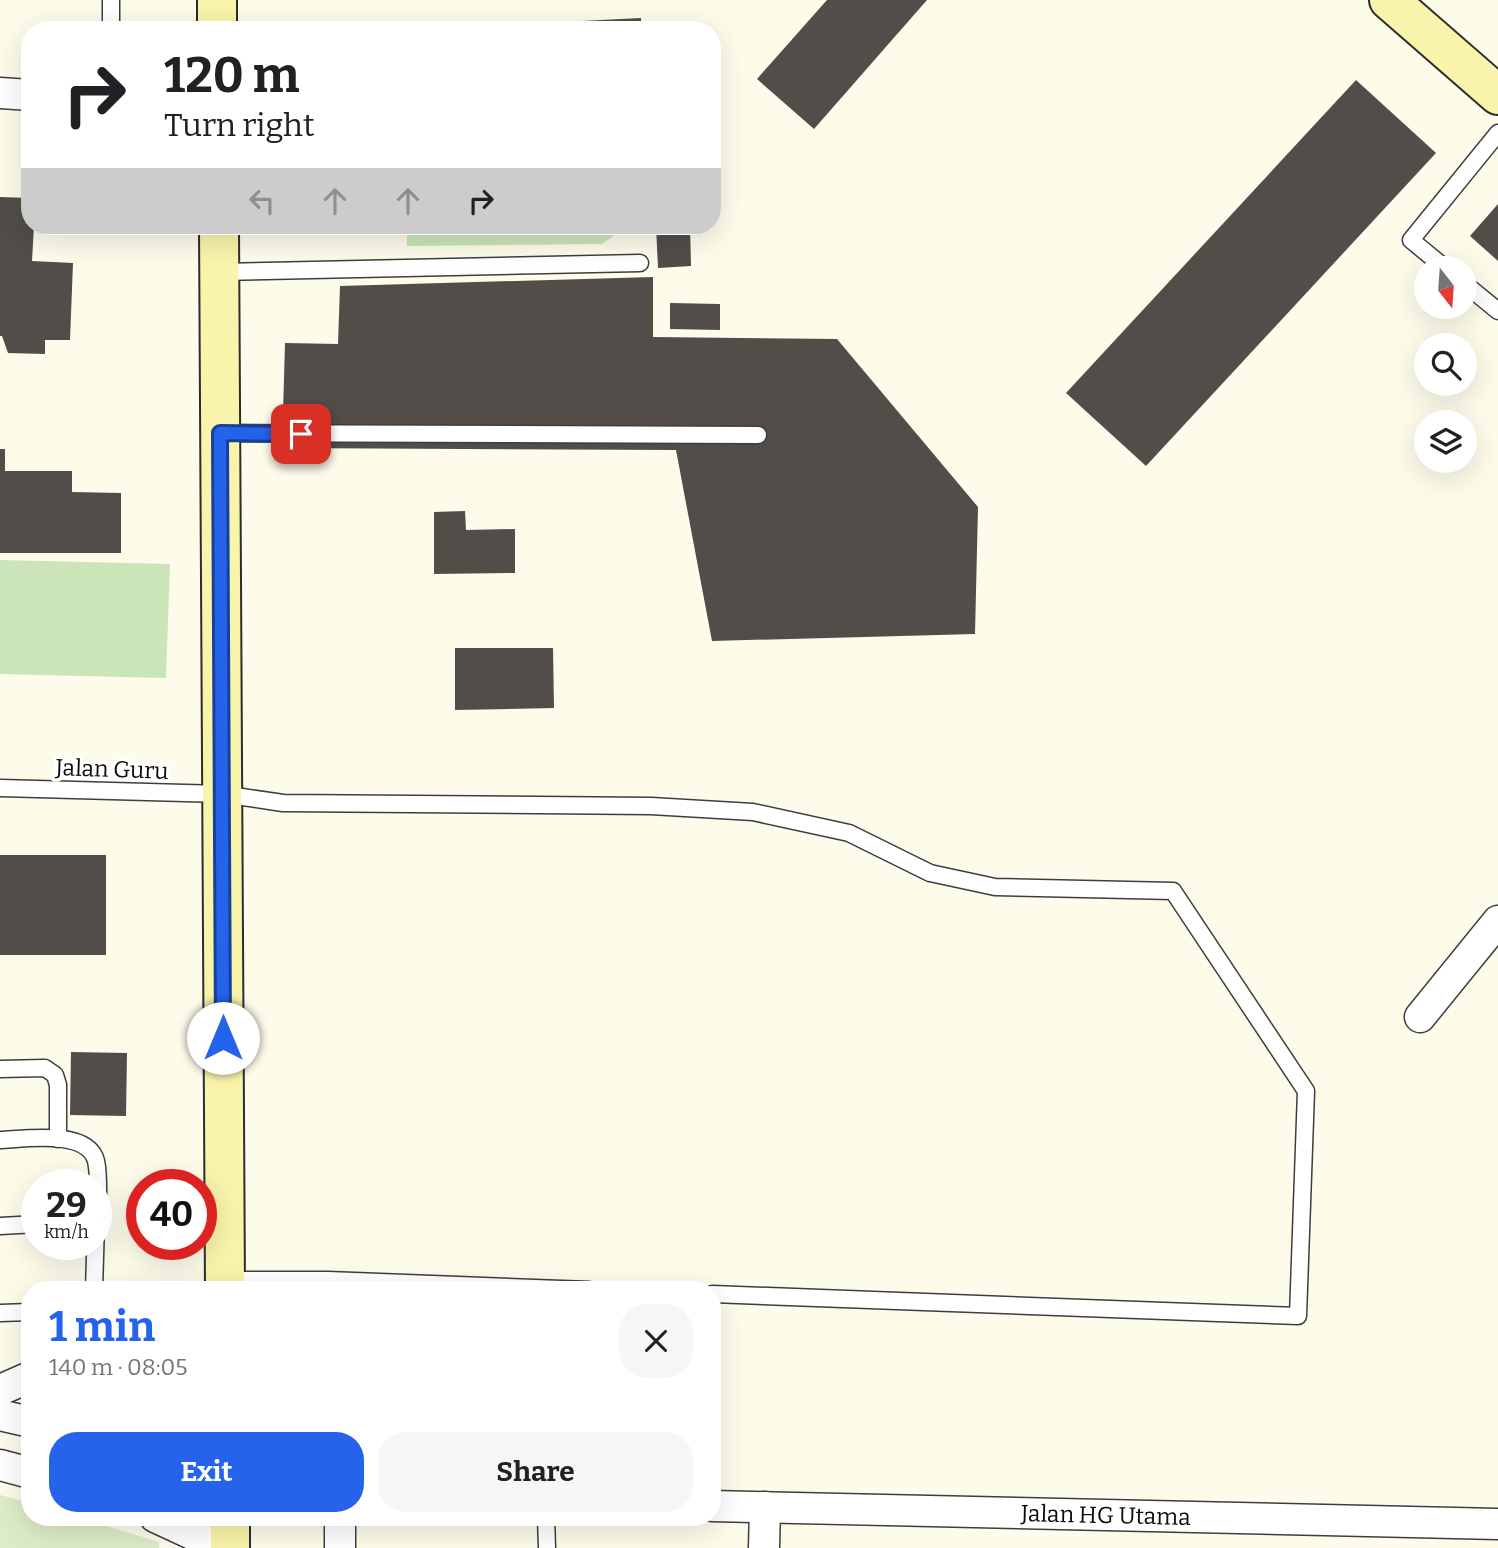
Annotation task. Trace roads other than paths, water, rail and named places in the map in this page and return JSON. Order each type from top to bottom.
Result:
[{"type":"street","points":[[217,0],[218,21]]},
{"type":"street","points":[[1388,0],[1498,95]]},
{"type":"street","points":[[0,93],[21,94]]},
{"type":"street","points":[[219,235],[225,1281]]},
{"type":"street","points":[[1420,1017],[1498,921]]},
{"type":"street","points":[[0,1390],[21,1381]]},
{"type":"street","points":[[0,1403],[21,1402]]},
{"type":"street","points":[[0,1415],[21,1420]]},
{"type":"street","points":[[0,1465],[21,1471]]},
{"type":"street","name":"Jalan HG Utama","points":[[721,1506],[1498,1524]]},
{"type":"street","points":[[764,1548],[765,1507]]},
{"type":"street","points":[[174,1526],[222,1548]]},
{"type":"street","points":[[230,1526],[230,1548]]},
{"type":"street","points":[[340,1526],[340,1548]]},
{"type":"lane","points":[[111,0],[111,21]]},
{"type":"lane","points":[[1430,256],[1411,240],[1498,133]]},
{"type":"lane","points":[[219,272],[640,264]]},
{"type":"lane","points":[[1477,294],[1498,311]]},
{"type":"lane","points":[[220,433],[758,435]]},
{"type":"lane","name":"Jalan Guru","points":[[0,788],[222,794],[283,803],[651,806],[753,811],[849,833],[930,873],[995,887],[1173,891],[1306,1091],[1298,1316],[721,1294]]},
{"type":"lane","points":[[0,1069],[45,1068],[55,1074],[58,1085],[58,1139]]},
{"type":"lane","points":[[0,1140],[77,1141],[90,1148],[96,1161],[96,1169]]},
{"type":"lane","points":[[0,1226],[21,1225]]},
{"type":"lane","points":[[94,1281],[95,1260]]},
{"type":"lane","points":[[307,1281],[354,1281]]},
{"type":"lane","points":[[0,1313],[21,1312]]},
{"type":"lane","points":[[546,1526],[547,1548]]}]
